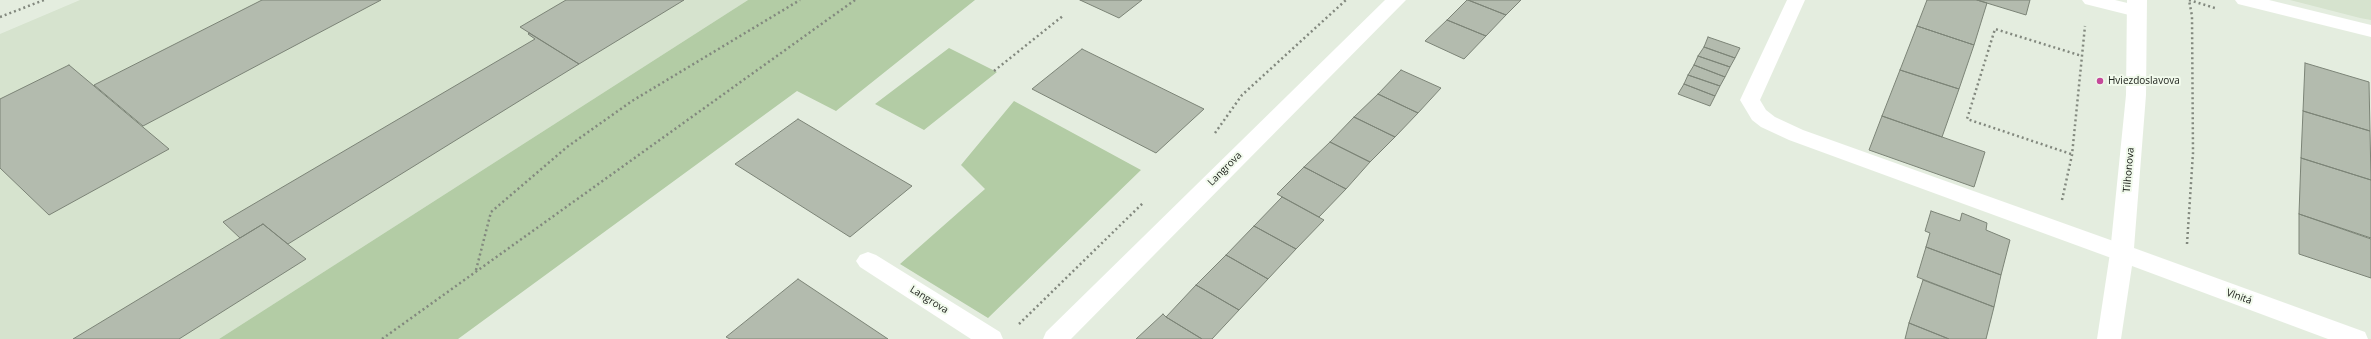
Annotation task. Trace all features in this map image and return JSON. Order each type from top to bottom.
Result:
[{"type":"street","name":"Langrova","points":[[1055,339],[1396,0]]},
{"type":"street","points":[[2245,0],[2371,31]]},
{"type":"street","name":"Tilhonova","points":[[2109,339],[2122,253],[2136,95],[2137,6]]},
{"type":"street","name":"Vlnitá","points":[[2122,253],[2185,278],[2356,339]]},
{"type":"street","name":"Langrova","points":[[868,261],[991,339]]},
{"type":"lane","points":[[1796,0],[1750,100],[1759,115],[1768,122],[1796,135],[2122,253]]},
{"type":"lane","points":[[2091,0],[2137,6]]},
{"type":"path","points":[[0,17],[44,0]]},
{"type":"path","points":[[476,271],[491,212],[567,147],[632,101],[800,0]]},
{"type":"path","points":[[382,339],[855,0]]},
{"type":"path","points":[[1214,134],[1242,95],[1346,0]]},
{"type":"path","points":[[2185,278],[2193,153],[2192,16],[2189,0]]},
{"type":"path","points":[[994,71],[1064,15]]},
{"type":"path","points":[[2061,205],[2071,154],[2085,24]]},
{"type":"path","points":[[2071,154],[1967,119],[1994,29],[2082,56]]},
{"type":"path","points":[[1015,329],[1147,200]]},
{"type":"shaded area","points":[[80,0],[748,0],[219,339],[0,339],[0,34]]},
{"type":"shaded area","points":[[2290,0],[2371,0],[2371,20],[2360,18]]},
{"type":"green space","points":[[748,0],[975,0],[836,111],[797,91],[458,339],[219,339]]},
{"type":"green space","points":[[949,48],[997,72],[924,130],[875,104]]},
{"type":"green space","points":[[1014,101],[1141,170],[988,318],[900,264],[985,189],[961,165]]},
{"type":"building","points":[[262,0],[381,0],[143,126],[94,85]]},
{"type":"building","points":[[566,0],[684,0],[579,64],[520,27]]},
{"type":"building","points":[[1080,0],[1142,0],[1119,18]]},
{"type":"building","points":[[1467,0],[1506,15],[1486,36],[1447,20]]},
{"type":"building","points":[[1468,0],[1521,0],[1506,15]]},
{"type":"building","points":[[1927,0],[1977,0],[1987,3],[1974,45],[1917,26]]},
{"type":"building","points":[[1977,0],[2030,0],[2026,15]]},
{"type":"building","points":[[1447,20],[1486,36],[1464,59],[1425,41]]},
{"type":"building","points":[[1917,26],[1974,45],[1959,89],[1900,70]]},
{"type":"building","points":[[529,33],[579,64],[288,244],[263,224],[240,238],[223,222],[535,39],[528,34]]},
{"type":"building","points":[[1708,37],[1740,48],[1735,58],[1704,47]]},
{"type":"building","points":[[1704,47],[1735,58],[1730,67],[1698,56]]},
{"type":"building","points":[[1082,49],[1204,109],[1156,153],[1032,89]]},
{"type":"building","points":[[1698,56],[1730,67],[1725,77],[1694,65]]},
{"type":"building","points":[[2305,63],[2369,82],[2370,131],[2303,111]]},
{"type":"building","points":[[69,65],[169,149],[49,215],[0,168],[0,99]]},
{"type":"building","points":[[1694,65],[1725,77],[1720,86],[1688,75]]},
{"type":"building","points":[[1401,70],[1441,88],[1418,113],[1378,94]]},
{"type":"building","points":[[1900,70],[1959,89],[1942,137],[1882,116]]},
{"type":"building","points":[[1688,75],[1720,86],[1715,96],[1684,84]]},
{"type":"building","points":[[1684,84],[1715,96],[1710,106],[1678,94]]},
{"type":"building","points":[[1378,94],[1418,113],[1395,137],[1354,117]]},
{"type":"building","points":[[2303,111],[2370,131],[2371,180],[2301,158]]},
{"type":"building","points":[[1882,116],[1985,152],[1974,187],[1869,150]]},
{"type":"building","points":[[1354,117],[1395,137],[1370,162],[1330,142]]},
{"type":"building","points":[[798,119],[912,186],[850,237],[735,164]]},
{"type":"building","points":[[1330,142],[1370,162],[1346,189],[1304,167]]},
{"type":"building","points":[[2301,158],[2371,180],[2371,238],[2299,214]]},
{"type":"building","points":[[1304,167],[1346,189],[1319,217],[1277,194]]},
{"type":"building","points":[[1282,197],[1324,220],[1296,249],[1254,226]]},
{"type":"building","points":[[1931,211],[1960,221],[1962,213],[1987,223],[1986,230],[2010,240],[2001,275],[1926,247],[1930,233],[1925,231]]},
{"type":"building","points":[[2299,214],[2371,239],[2371,278],[2299,254]]},
{"type":"building","points":[[263,224],[306,259],[179,339],[73,339]]},
{"type":"building","points":[[1254,226],[1296,249],[1268,279],[1226,255]]},
{"type":"building","points":[[1926,247],[2001,275],[1994,307],[1917,277]]},
{"type":"building","points":[[1226,255],[1268,279],[1239,310],[1196,285]]},
{"type":"building","points":[[798,279],[888,339],[730,339],[726,337]]},
{"type":"building","points":[[1923,280],[1994,307],[1986,339],[1949,339],[1909,323]]},
{"type":"building","points":[[1196,285],[1239,310],[1212,339],[1202,339],[1166,317]]},
{"type":"building","points":[[1163,314],[1166,317],[1202,339],[1136,339]]},
{"type":"building","points":[[1909,323],[1949,339],[1905,339]]},
{"type":"place","name":"Hviezdoslavova","points":[[2100,81]]}]
